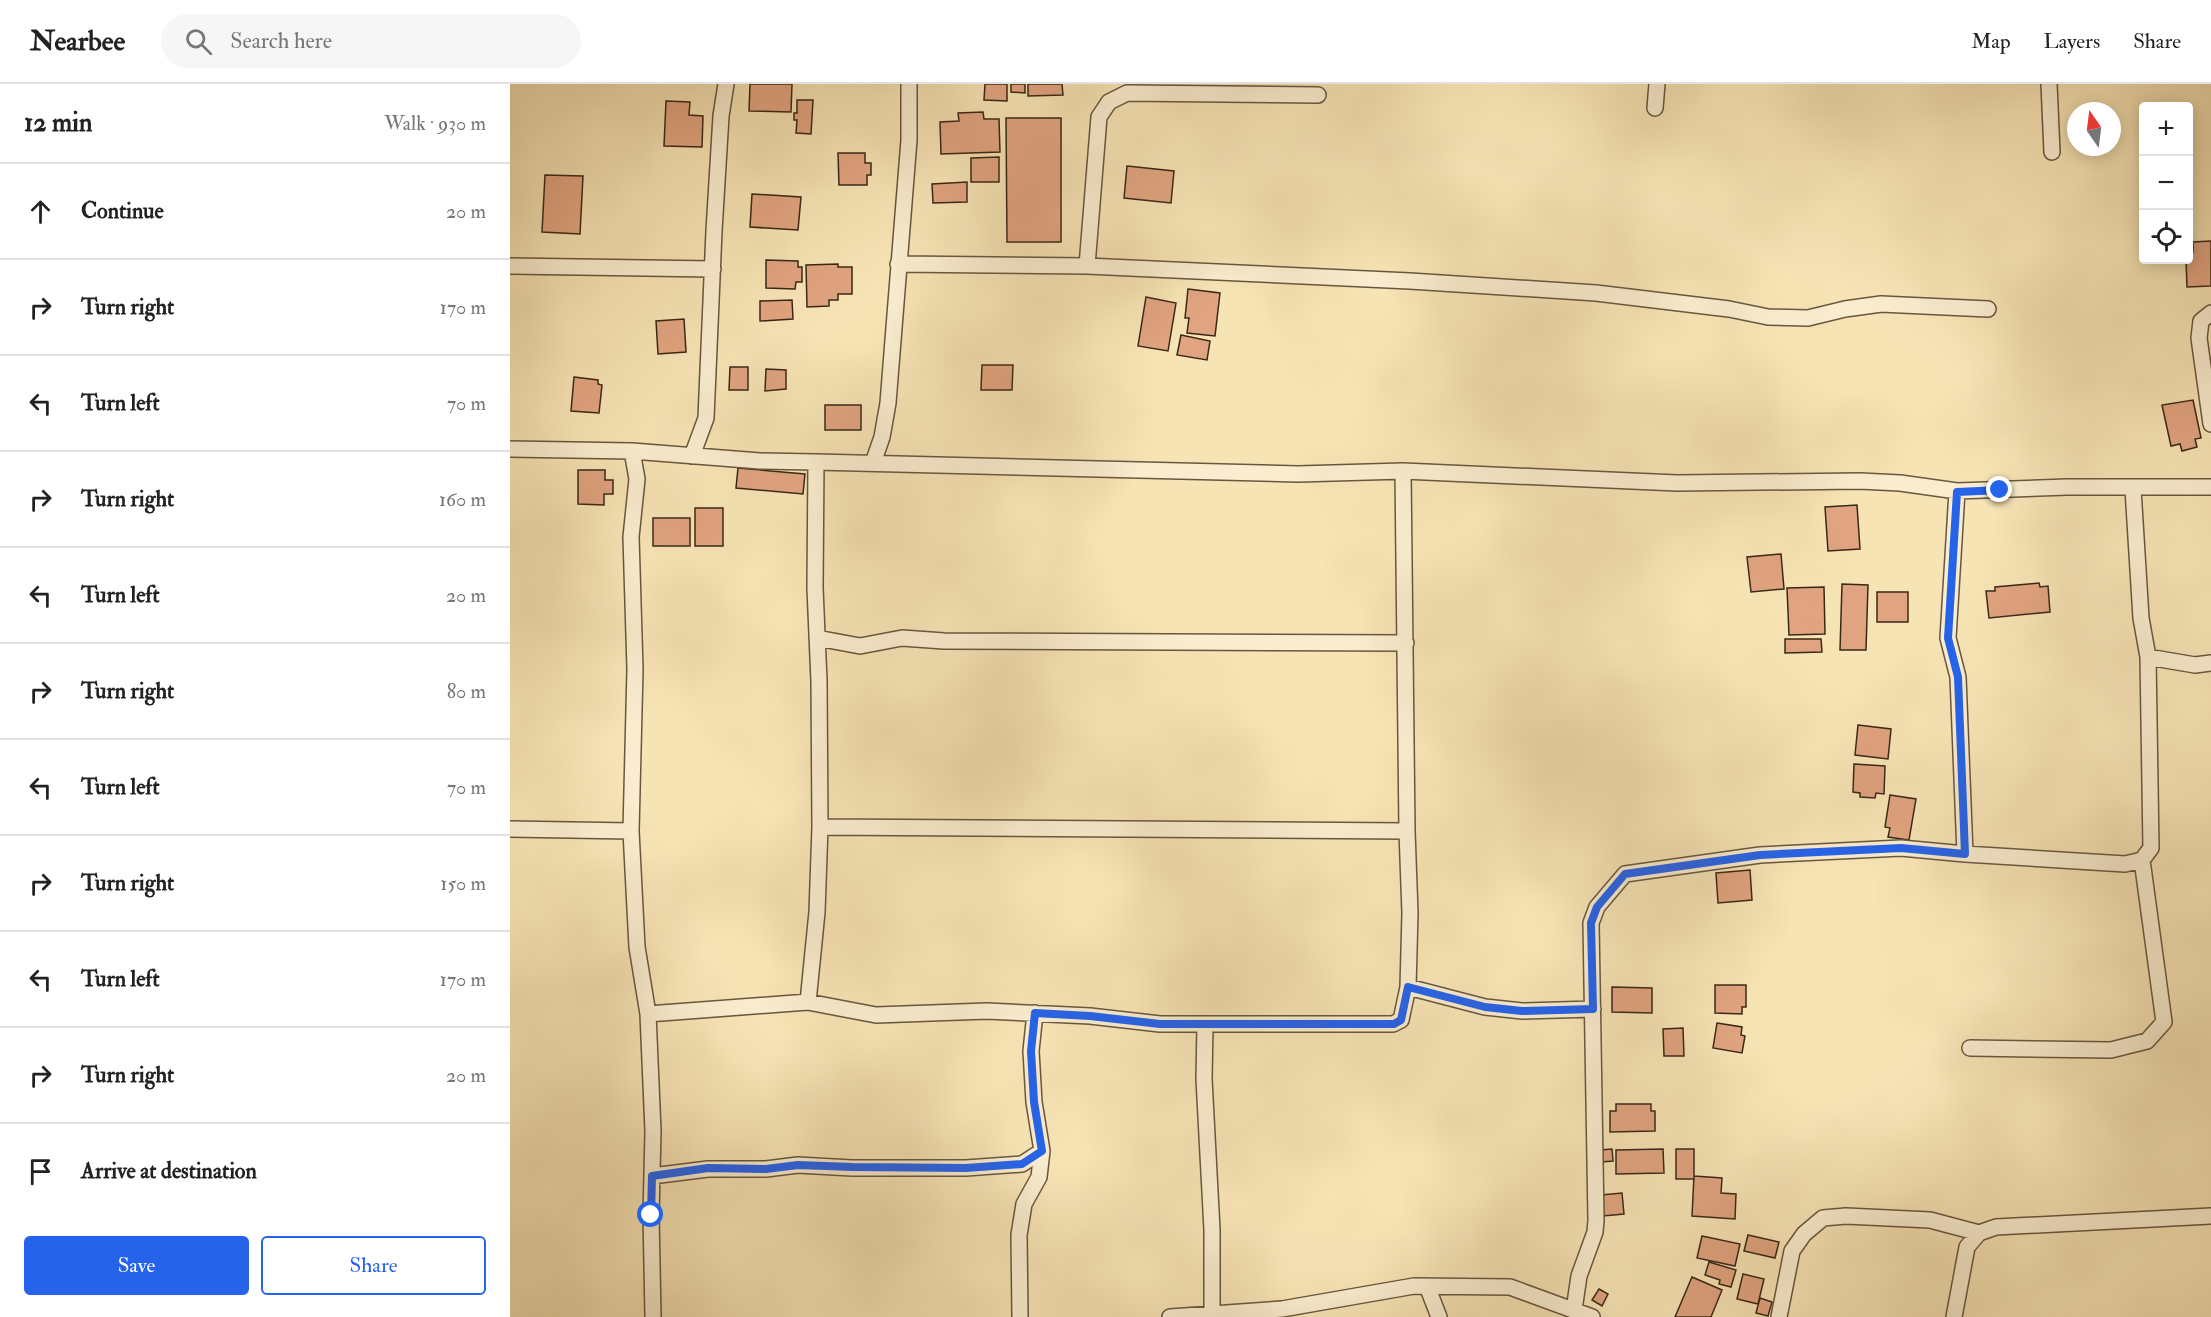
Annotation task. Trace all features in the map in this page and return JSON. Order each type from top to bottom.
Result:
[{"type":"street","points":[[692,456],[706,418],[721,116],[725,84]]},
{"type":"street","points":[[873,463],[882,436],[888,403],[909,140],[909,84]]},
{"type":"street","points":[[1655,108],[1657,84]]},
{"type":"street","points":[[2049,84],[2052,152]]},
{"type":"street","points":[[1087,266],[1099,117],[1108,102],[1127,93],[1318,95]]},
{"type":"street","points":[[898,264],[1087,266],[1410,281],[1596,293],[1729,309],[1768,318],[1808,318],[1845,309],[1881,304],[1988,309]]},
{"type":"street","points":[[510,266],[713,269]]},
{"type":"street","points":[[2211,313],[2201,321],[2199,338],[2211,424]]},
{"type":"street","points":[[510,449],[632,451],[816,462],[1298,474],[1403,471],[1677,483],[1900,483],[1957,492],[2067,487],[2133,489],[2211,487]]},
{"type":"street","points":[[632,451],[637,479],[632,537],[635,669],[631,831],[637,947],[648,1014],[653,1131],[653,1317]]},
{"type":"street","points":[[808,1002],[817,912],[820,827],[816,462]]},
{"type":"street","points":[[648,1014],[808,1002],[876,1015],[987,1011],[1090,1016],[1160,1024],[1394,1024],[1401,1020],[1408,987],[1410,913],[1403,471]]},
{"type":"street","points":[[1574,1310],[1580,1275],[1596,1220],[1591,923],[1597,907],[1625,874],[1760,855],[1901,848],[2125,864],[2142,860],[2151,848],[2148,657],[2141,618],[2133,489]]},
{"type":"street","points":[[1957,492],[1948,638],[1958,677],[1965,854]]},
{"type":"street","points":[[818,638],[860,646],[902,638],[944,641],[1406,643]]},
{"type":"street","points":[[2148,657],[2195,665],[2211,663]]},
{"type":"street","points":[[820,827],[1407,831]]},
{"type":"street","points":[[510,829],[631,831]]},
{"type":"street","points":[[1970,1048],[2111,1050],[2147,1041],[2164,1022],[2142,860]]},
{"type":"street","points":[[1408,987],[1485,1007],[1522,1011],[1593,1009]]},
{"type":"street","points":[[1020,1317],[1019,1235],[1024,1204],[1039,1177],[1042,1151],[1034,1102],[1031,1051],[1035,1013]]},
{"type":"street","points":[[1205,1024],[1204,1079],[1212,1230],[1212,1314]]},
{"type":"street","points":[[652,1176],[708,1168],[766,1169],[798,1165],[966,1168],[1022,1164],[1042,1151]]},
{"type":"street","points":[[1779,1317],[1792,1251],[1804,1234],[1823,1218],[1846,1216],[1930,1220],[1979,1233]]},
{"type":"street","points":[[1954,1317],[1967,1247],[1979,1233],[1996,1227],[2211,1216]]},
{"type":"street","points":[[1170,1317],[1282,1309],[1414,1286],[1427,1286],[1510,1287],[1592,1317]]},
{"type":"street","points":[[1427,1286],[1439,1317]]},
{"type":"building","points":[[750,84],[792,84],[791,112],[749,111]]},
{"type":"building","points":[[985,84],[1007,84],[1007,101],[984,100]]},
{"type":"building","points":[[1011,84],[1025,84],[1025,93],[1011,92]]},
{"type":"building","points":[[1028,84],[1062,84],[1063,95],[1028,96]]},
{"type":"building","points":[[797,100],[813,100],[811,134],[796,133],[797,120],[794,120],[794,113],[797,113]]},
{"type":"building","points":[[666,101],[690,102],[689,115],[703,116],[702,147],[664,146]]},
{"type":"building","points":[[983,112],[984,119],[999,119],[1000,152],[941,154],[940,122],[959,121],[958,113]]},
{"type":"building","points":[[1006,118],[1061,118],[1061,242],[1007,242]]},
{"type":"building","points":[[838,153],[865,153],[865,163],[871,163],[871,175],[867,175],[867,185],[839,185]]},
{"type":"building","points":[[999,157],[999,182],[971,182],[971,158]]},
{"type":"building","points":[[1127,166],[1174,171],[1171,203],[1124,198]]},
{"type":"building","points":[[545,175],[583,176],[580,234],[542,232]]},
{"type":"building","points":[[967,182],[967,202],[933,203],[932,184]]},
{"type":"building","points":[[752,194],[801,197],[798,230],[750,227]]},
{"type":"building","points":[[2211,241],[2211,286],[2187,287],[2186,264],[2193,264],[2193,242]]},
{"type":"building","points":[[766,260],[798,261],[798,267],[802,267],[802,282],[796,282],[795,289],[766,288]]},
{"type":"building","points":[[838,264],[838,267],[852,267],[852,294],[838,294],[838,300],[829,300],[829,306],[807,307],[806,265]]},
{"type":"building","points":[[1188,289],[1220,293],[1215,336],[1187,333],[1189,318],[1185,318]]},
{"type":"building","points":[[1146,297],[1176,303],[1168,351],[1138,346]]},
{"type":"building","points":[[792,300],[793,319],[760,321],[760,301]]},
{"type":"building","points":[[684,319],[686,352],[658,354],[656,321]]},
{"type":"building","points":[[1181,335],[1210,341],[1207,360],[1177,355]]},
{"type":"building","points":[[982,365],[1013,365],[1012,390],[981,390]]},
{"type":"building","points":[[730,367],[748,367],[748,390],[729,390]]},
{"type":"building","points":[[766,369],[786,370],[786,389],[765,391]]},
{"type":"building","points":[[574,377],[598,380],[598,384],[602,385],[599,413],[571,411]]},
{"type":"building","points":[[2193,400],[2201,438],[2195,439],[2197,447],[2182,451],[2180,444],[2171,446],[2162,405]]},
{"type":"building","points":[[825,405],[861,405],[861,430],[825,430]]},
{"type":"building","points":[[738,468],[805,474],[803,494],[736,488]]},
{"type":"building","points":[[578,470],[605,470],[605,480],[613,480],[613,494],[604,494],[604,505],[578,504]]},
{"type":"building","points":[[1857,505],[1860,549],[1828,551],[1825,507]]},
{"type":"building","points":[[695,508],[723,508],[723,546],[695,546]]},
{"type":"building","points":[[653,518],[690,518],[690,546],[653,546]]},
{"type":"building","points":[[1781,554],[1784,589],[1751,592],[1747,557]]},
{"type":"building","points":[[2039,583],[2040,587],[2048,586],[2050,612],[1989,618],[1986,591],[1995,591],[1995,587]]},
{"type":"building","points":[[1842,584],[1868,585],[1866,650],[1840,650]]},
{"type":"building","points":[[1824,587],[1825,634],[1789,635],[1787,588]]},
{"type":"building","points":[[1877,592],[1908,592],[1908,622],[1877,622]]},
{"type":"building","points":[[1785,639],[1821,639],[1822,652],[1785,653]]},
{"type":"building","points":[[1858,725],[1891,729],[1888,759],[1855,755]]},
{"type":"building","points":[[1854,764],[1885,766],[1884,794],[1876,793],[1875,798],[1860,797],[1860,793],[1853,792]]},
{"type":"building","points":[[1890,795],[1916,799],[1909,840],[1888,837],[1890,828],[1885,827]]},
{"type":"building","points":[[1750,870],[1752,900],[1718,903],[1716,873]]},
{"type":"building","points":[[1715,985],[1746,985],[1746,1007],[1742,1007],[1742,1014],[1715,1013]]},
{"type":"building","points":[[1612,987],[1652,988],[1652,1013],[1612,1012]]},
{"type":"building","points":[[1717,1023],[1742,1027],[1741,1035],[1745,1036],[1742,1053],[1713,1048]]},
{"type":"building","points":[[1683,1028],[1684,1056],[1664,1056],[1663,1029]]},
{"type":"building","points":[[1616,1104],[1651,1104],[1651,1111],[1655,1111],[1655,1131],[1610,1132],[1610,1111],[1616,1111]]},
{"type":"building","points":[[1612,1149],[1613,1161],[1601,1162],[1600,1150]]},
{"type":"building","points":[[1663,1149],[1664,1173],[1616,1174],[1616,1150]]},
{"type":"building","points":[[1676,1149],[1694,1149],[1694,1179],[1676,1179]]},
{"type":"building","points":[[1694,1176],[1722,1178],[1721,1193],[1736,1194],[1735,1219],[1692,1216]]},
{"type":"building","points":[[1622,1193],[1624,1214],[1603,1216],[1601,1195]]},
{"type":"building","points":[[1748,1235],[1779,1242],[1775,1258],[1744,1251]]},
{"type":"building","points":[[1702,1236],[1740,1244],[1735,1266],[1697,1258]]},
{"type":"building","points":[[1709,1262],[1736,1270],[1731,1287],[1719,1284],[1720,1280],[1705,1275]]},
{"type":"building","points":[[1743,1274],[1764,1279],[1758,1304],[1737,1299]]},
{"type":"building","points":[[1692,1277],[1722,1290],[1711,1317],[1675,1317]]},
{"type":"building","points":[[1599,1289],[1608,1294],[1602,1306],[1592,1300]]},
{"type":"building","points":[[1760,1298],[1772,1302],[1768,1316],[1756,1313]]},
{"type":"route","points":[[651,1215],[652,1176],[675,1172],[708,1168],[766,1169],[798,1165],[966,1168],[1022,1164],[1030,1160],[1042,1151],[1034,1102],[1031,1051],[1035,1013],[1090,1016],[1160,1024],[1394,1024],[1401,1020],[1408,987],[1485,1007],[1522,1011],[1593,1009],[1591,923],[1597,907],[1625,874],[1760,855],[1901,848],[1965,854],[1958,677],[1948,638],[1957,492],[2000,490]]}]
